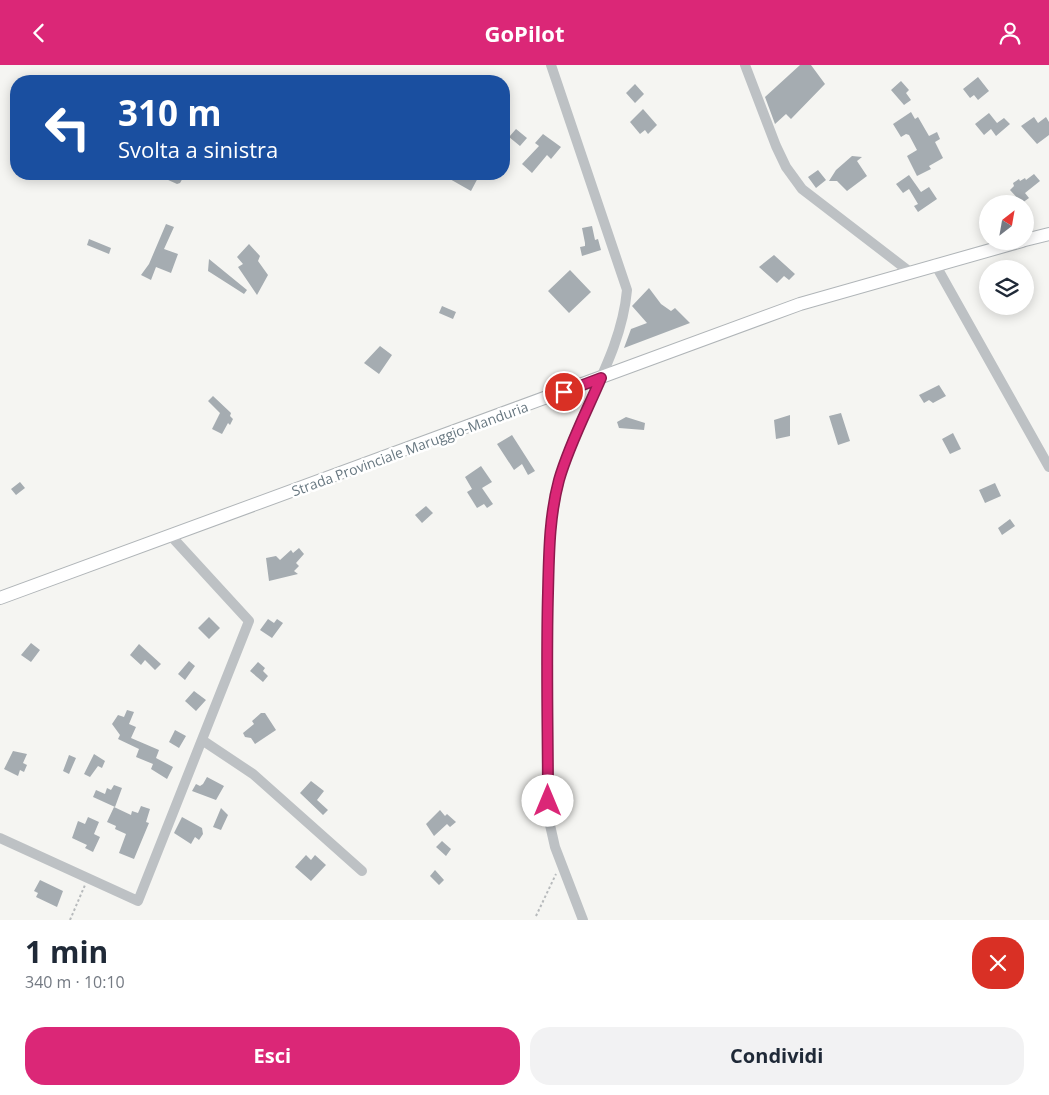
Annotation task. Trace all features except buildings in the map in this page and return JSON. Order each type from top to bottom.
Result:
[{"type":"main road","name":"Strada Provinciale Maruggio-Manduria","points":[[1034,238],[1049,234]]},
{"type":"main road","name":"Strada Provinciale Maruggio-Manduria","points":[[0,598],[800,304],[989,250]]},
{"type":"street","points":[[551,65],[627,290],[625,311],[601,378],[560,479],[550,536],[548,624],[548,801],[550,825],[562,866],[583,920]]},
{"type":"street","points":[[745,65],[776,146],[786,167],[802,189],[910,272]]},
{"type":"street","points":[[935,264],[1049,467]]},
{"type":"street","points":[[0,838],[138,901],[249,621],[171,536]]},
{"type":"street","points":[[202,740],[253,774],[362,871]]},
{"type":"path","points":[[536,916],[553,877],[562,866]]},
{"type":"path","points":[[70,920],[88,878]]},
{"type":"route","points":[[548,801],[550,536],[560,479],[572,445],[601,378],[564,392]]}]
